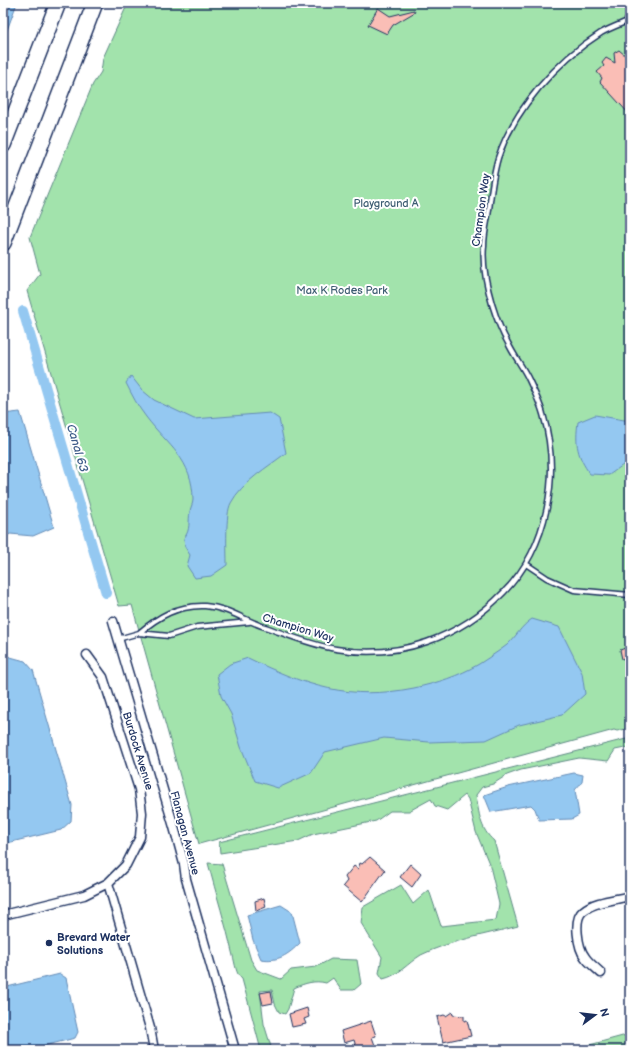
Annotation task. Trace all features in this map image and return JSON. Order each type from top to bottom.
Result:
[{"type":"highway","points":[[3,145],[58,3]]},
{"type":"highway","points":[[3,243],[95,3]]},
{"type":"street","name":"Flanagan Avenue","points":[[113,621],[176,835],[186,879],[235,1050]]},
{"type":"street","name":"Burdock Avenue","points":[[3,915],[84,894],[108,883],[126,865],[140,837],[142,813],[140,789],[103,677],[87,655]]},
{"type":"street","points":[[108,883],[150,1028],[154,1050]]},
{"type":"street","points":[[601,973],[584,956],[577,931],[577,920],[582,912],[590,906],[630,896]]},
{"type":"lane","name":"Champion Way","points":[[139,633],[155,619],[190,607],[218,608],[236,613],[250,622],[336,649],[371,652],[398,650],[428,643],[456,630],[479,615],[504,592],[526,564],[538,539],[549,496],[550,453],[543,414],[527,376],[501,329],[492,303],[483,249],[493,180],[499,156],[516,120],[546,78],[601,33],[630,20]]},
{"type":"lane","points":[[526,564],[547,578],[574,590],[630,595]]},
{"type":"lane","name":"Champion Way","points":[[118,638],[139,633],[170,636],[197,627],[250,622]]},
{"type":"green space","name":"Max K Rodes Park","points":[[128,3],[630,3],[630,728],[617,731],[614,730],[199,844],[132,605],[119,606],[27,291],[40,274],[30,237],[93,84],[101,72],[103,58]]},
{"type":"green space","points":[[630,738],[630,747],[615,750],[608,761],[579,758],[521,770],[507,775],[493,784],[482,787],[476,795],[479,814],[483,826],[494,841],[518,926],[444,945],[421,955],[403,969],[383,979],[379,973],[382,957],[361,923],[363,907],[401,885],[413,904],[429,890],[441,926],[496,920],[499,904],[490,866],[476,832],[468,799],[465,795],[447,810],[435,806],[431,799],[409,811],[390,811],[376,821],[313,834],[298,841],[220,853],[219,842]]},
{"type":"green space","points":[[208,863],[222,864],[251,960],[257,970],[281,979],[291,970],[316,967],[331,959],[357,960],[361,984],[354,990],[341,990],[333,978],[326,983],[310,982],[294,988],[285,1014],[279,1012],[275,1004],[272,990],[260,991],[264,1024],[272,1050],[261,1050],[242,979],[238,975],[236,969]]},
{"type":"green space","points":[[630,1034],[630,1050],[571,1050]]},
{"type":"water","points":[[3,3],[17,3],[3,41]]},
{"type":"water","points":[[131,376],[142,390],[154,400],[194,419],[270,413],[279,419],[286,453],[248,482],[231,503],[227,524],[227,565],[211,576],[195,578],[187,566],[190,555],[185,547],[184,538],[188,529],[190,510],[193,503],[192,486],[189,474],[178,454],[154,427],[138,405],[126,383]]},
{"type":"water","points":[[20,412],[54,527],[33,536],[10,534],[3,539],[3,414]]},
{"type":"water","points":[[595,415],[630,421],[630,460],[609,475],[590,474],[582,461],[578,450],[578,422]]},
{"type":"water","points":[[532,619],[559,627],[582,673],[585,694],[562,715],[519,725],[486,740],[429,742],[384,738],[325,752],[311,773],[278,788],[255,781],[241,747],[231,714],[221,696],[217,674],[230,664],[248,658],[289,676],[328,688],[348,692],[391,692],[431,684],[456,676],[479,664],[507,645]]},
{"type":"water","points":[[3,655],[25,661],[33,670],[72,805],[71,821],[61,830],[3,844]]},
{"type":"water","points":[[574,773],[583,775],[582,782],[575,790],[579,815],[572,819],[539,820],[535,809],[531,805],[491,812],[484,795],[508,787]]},
{"type":"water","points":[[281,905],[292,912],[300,943],[282,957],[267,960],[261,959],[253,940],[247,915]]},
{"type":"water","points":[[60,974],[66,978],[78,1032],[75,1038],[28,1050],[3,1050],[3,988]]},
{"type":"building","points":[[378,8],[390,16],[414,10],[415,12],[393,25],[387,34],[368,25]]},
{"type":"building","points":[[619,50],[626,56],[630,53],[630,115],[600,82],[602,78],[597,72],[604,66],[602,63],[606,58],[615,63],[614,53]]},
{"type":"building","points":[[628,647],[630,656],[622,659],[620,650]]},
{"type":"building","points":[[370,857],[385,870],[362,902],[343,886],[347,881],[345,877],[354,866],[358,869],[360,863],[362,864]]},
{"type":"building","points":[[410,864],[421,874],[412,887],[400,877]]},
{"type":"building","points":[[264,898],[266,907],[256,911],[255,901]]},
{"type":"building","points":[[271,991],[273,1003],[263,1005],[260,993]]},
{"type":"building","points":[[307,1008],[309,1017],[304,1019],[306,1024],[292,1027],[289,1014]]},
{"type":"building","points":[[452,1012],[453,1015],[464,1016],[464,1021],[467,1020],[471,1036],[443,1042],[437,1017],[444,1015],[446,1016]]},
{"type":"building","points":[[371,1021],[376,1036],[372,1037],[376,1048],[357,1050],[354,1040],[344,1043],[341,1031]]},
{"type":"waterway","name":"Canal 63","points":[[23,311],[106,593]]},
{"type":"place","name":"Brevard Water Solutions","points":[[49,943]]},
{"type":"park label","name":"Playground A","points":[[386,203]]}]
